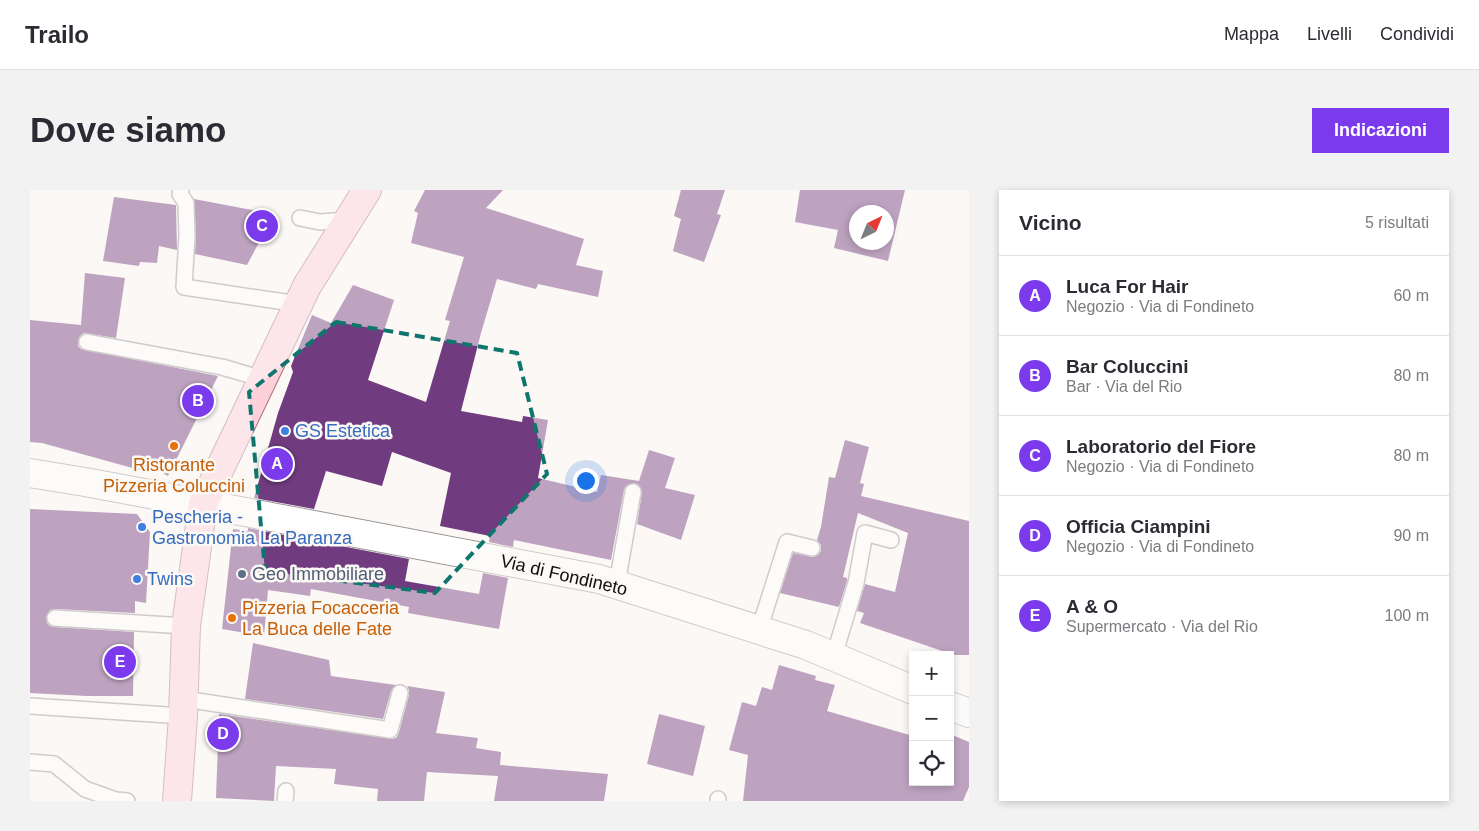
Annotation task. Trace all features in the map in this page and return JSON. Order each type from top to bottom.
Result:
[{"type":"main road","points":[[177,801],[184,707],[186,626],[203,504],[307,286],[367,190]]},
{"type":"street","name":"Via di Fondineto","points":[[30,473],[600,579],[806,645],[909,688]]},
{"type":"street","points":[[954,707],[969,713]]},
{"type":"lane","points":[[181,190],[180,194],[186,203],[187,236],[184,287],[298,304]]},
{"type":"lane","points":[[300,218],[320,222],[348,220]]},
{"type":"lane","points":[[87,342],[222,367],[263,379]]},
{"type":"lane","points":[[617,584],[633,492]]},
{"type":"lane","points":[[834,656],[856,583],[865,533],[891,540]]},
{"type":"lane","points":[[759,630],[787,542],[812,548]]},
{"type":"lane","points":[[56,618],[186,626]]},
{"type":"lane","points":[[30,706],[184,707],[390,730],[400,693]]},
{"type":"lane","points":[[30,762],[54,764],[85,789],[116,800],[128,801]]},
{"type":"highlighted area","points":[[336,322],[517,353],[547,474],[435,593],[265,571],[249,392]]},
{"type":"building","points":[[425,190],[503,190],[486,208],[584,239],[576,265],[603,271],[598,297],[538,284],[536,289],[497,279],[461,411],[522,422],[523,416],[548,420],[538,478],[597,492],[601,475],[639,481],[649,450],[675,458],[665,488],[695,495],[681,540],[637,524],[642,493],[639,485],[634,483],[626,486],[624,490],[611,560],[514,540],[513,547],[489,542],[490,536],[440,526],[451,473],[392,452],[382,486],[326,471],[314,509],[254,498],[278,413],[293,372],[291,366],[312,315],[331,323],[353,285],[394,300],[368,380],[426,402],[450,321],[445,320],[464,257],[411,243],[418,213],[414,211]]},
{"type":"building","points":[[681,190],[725,190],[717,214],[721,215],[704,262],[673,251],[681,219],[674,216]]},
{"type":"building","points":[[800,190],[905,190],[894,236],[894,205],[849,205],[849,250],[891,250],[888,261],[834,248],[838,230],[795,222]]},
{"type":"building","points":[[114,197],[176,205],[177,250],[159,246],[157,263],[140,262],[139,266],[103,261]]},
{"type":"building","points":[[194,199],[258,211],[272,218],[247,265],[195,254]]},
{"type":"building","points":[[85,273],[125,278],[116,338],[84,333],[78,341],[78,346],[81,349],[218,376],[168,476],[150,466],[147,472],[42,443],[30,442],[30,320],[81,325]]},
{"type":"building","points":[[845,440],[869,447],[860,483],[864,484],[861,496],[969,521],[969,655],[954,655],[954,651],[942,651],[860,623],[864,613],[857,611],[865,584],[895,592],[908,533],[858,513],[843,577],[847,578],[847,581],[839,607],[780,593],[793,553],[814,557],[821,551],[821,545],[817,540],[829,477],[835,478]]},
{"type":"building","points":[[30,509],[137,514],[150,532],[146,603],[135,601],[135,613],[56,609],[50,610],[46,617],[47,623],[54,627],[134,632],[133,696],[30,693]]},
{"type":"building","points":[[248,528],[409,559],[405,581],[479,594],[483,573],[508,578],[499,629],[408,613],[409,607],[311,589],[310,596],[268,590],[264,636],[222,629],[233,529],[248,531]]},
{"type":"building","points":[[253,643],[329,660],[331,676],[396,685],[391,691],[383,719],[245,699]]},
{"type":"building","points":[[779,665],[816,676],[815,680],[835,685],[827,711],[909,735],[909,786],[954,786],[954,736],[969,742],[969,787],[963,801],[743,801],[748,755],[729,750],[742,702],[756,706],[762,687],[772,690]]},
{"type":"building","points":[[407,686],[445,692],[436,733],[478,738],[476,748],[501,752],[500,765],[608,774],[604,801],[494,801],[498,776],[427,772],[424,801],[377,801],[378,789],[334,784],[336,769],[276,766],[274,801],[216,798],[219,714],[393,739],[397,737],[399,732],[409,695]]},
{"type":"building","points":[[659,714],[705,726],[693,776],[647,764]]},
{"type":"place","name":"Laboratorio del Fiore","points":[[262,226]]},
{"type":"place","name":"Bar Coluccini","points":[[198,401]]},
{"type":"place","name":"GS Estetica","points":[[285,431]]},
{"type":"place","name":"Ristorante Pizzeria Coluccini","points":[[174,446]]},
{"type":"place","name":"Luca For Hair","points":[[277,464]]},
{"type":"place","name":"Pescheria - Gastronomia La Paranza","points":[[142,527]]},
{"type":"place","name":"Geo Immobiliare","points":[[242,574]]},
{"type":"place","name":"Twins","points":[[137,579]]},
{"type":"place","name":"Pizzeria Focacceria La Buca delle Fate","points":[[232,618]]},
{"type":"place","name":"A & O","points":[[120,662]]},
{"type":"place","name":"Officia Ciampini","points":[[223,734]]}]
